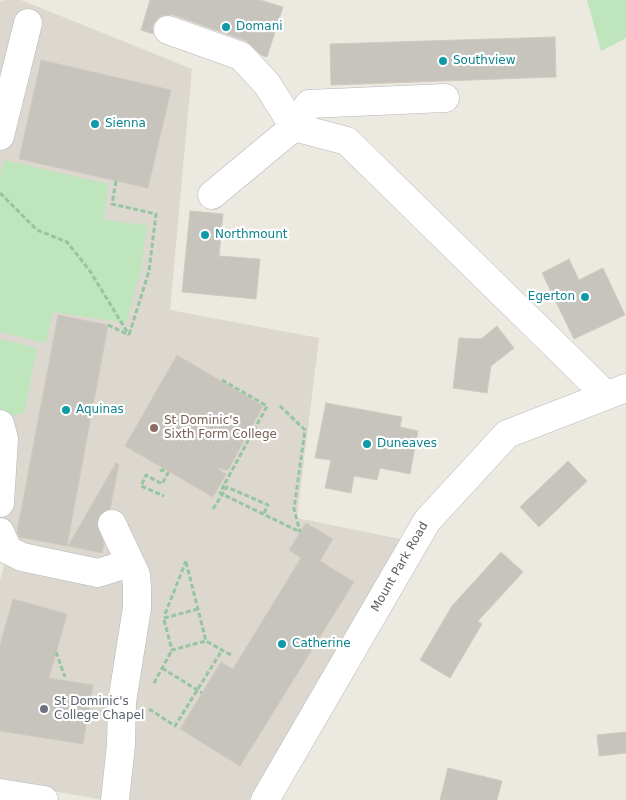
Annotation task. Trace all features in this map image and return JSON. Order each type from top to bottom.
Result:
[{"type":"street","points":[[0,136],[9,62],[28,23]]},
{"type":"street","points":[[168,30],[241,56],[267,84],[294,127],[347,140],[616,392]]},
{"type":"street","points":[[212,195],[294,127],[309,104],[446,98]]},
{"type":"street","name":"Mount Park Road","points":[[265,800],[427,521],[507,434],[616,392]]},
{"type":"street","points":[[0,424],[4,439],[0,503]]},
{"type":"street","points":[[112,524],[136,575],[137,608],[122,702],[121,745],[115,800]]},
{"type":"street","points":[[0,532],[8,550],[22,557],[98,573],[130,563]]},
{"type":"street","points":[[0,793],[44,800]]},
{"type":"path","points":[[116,181],[112,204],[156,214],[149,271],[129,335]]},
{"type":"path","points":[[0,194],[37,230],[66,242],[90,271],[129,335]]},
{"type":"path","points":[[108,325],[129,335]]},
{"type":"path","points":[[222,380],[267,406],[220,493],[300,532],[294,508],[305,430],[280,406]]},
{"type":"path","points":[[160,471],[168,472],[162,484],[146,476],[141,486],[164,496]]},
{"type":"path","points":[[213,509],[227,486],[268,505],[264,513]]},
{"type":"path","points":[[206,641],[186,561],[164,618],[172,650],[206,641],[231,655]]},
{"type":"path","points":[[164,618],[198,609]]},
{"type":"path","points":[[142,706],[175,726],[222,650]]},
{"type":"path","points":[[56,652],[64,677]]},
{"type":"path","points":[[162,668],[202,693]]},
{"type":"shaded area","name":"St Dominic's Sixth Form College","points":[[21,0],[192,69],[170,310],[319,338],[297,518],[410,541],[249,800],[105,800],[0,782],[0,580],[7,556],[0,548],[0,1]]},
{"type":"green space","points":[[587,0],[626,0],[626,38],[601,51]]},
{"type":"green space","points":[[4,160],[108,184],[104,220],[147,225],[141,270],[126,323],[53,312],[46,343],[0,332],[0,177]]},
{"type":"green space","points":[[0,339],[37,348],[24,413],[10,416],[0,408]]},
{"type":"building","name":"Domani","points":[[150,0],[260,0],[283,7],[267,57],[261,55],[246,41],[173,15],[165,15],[158,18],[153,25],[153,34],[141,30]]},
{"type":"building","name":"Southview","points":[[555,37],[556,77],[331,85],[330,44]]},
{"type":"building","name":"Sienna","points":[[41,60],[171,90],[148,188],[19,159]]},
{"type":"building","name":"Northmount","points":[[190,211],[223,214],[219,256],[260,259],[256,299],[182,292]]},
{"type":"building","name":"Egerton","points":[[569,259],[579,280],[603,268],[625,315],[574,339],[542,273]]},
{"type":"building","name":"Aquinas","points":[[58,315],[108,325],[67,546],[19,537],[17,532]]},
{"type":"building","points":[[497,326],[514,348],[491,366],[487,393],[453,388],[459,338],[481,339]]},
{"type":"building","points":[[177,355],[263,406],[228,470],[216,468],[226,474],[213,497],[125,446]]},
{"type":"building","name":"Duneaves","points":[[326,403],[402,417],[400,427],[418,431],[410,474],[380,468],[377,480],[354,476],[351,493],[325,488],[331,460],[315,458]]},
{"type":"building","points":[[568,461],[587,481],[539,527],[520,507]]},
{"type":"building","points":[[116,463],[119,464],[110,509],[100,515],[97,522],[104,544],[102,553],[68,546]]},
{"type":"building","name":"Catherine","points":[[306,523],[333,539],[320,561],[354,582],[240,766],[180,729],[221,662],[233,669],[301,558],[289,550]]},
{"type":"building","points":[[501,552],[523,572],[478,621],[482,624],[450,678],[420,660],[452,606]]},
{"type":"building","points":[[13,599],[67,614],[49,678],[93,685],[83,744],[0,731],[0,645]]},
{"type":"building","points":[[626,732],[626,753],[599,756],[597,735]]},
{"type":"building","points":[[448,768],[502,781],[497,800],[440,800]]},
{"type":"place","name":"Domani","points":[[226,27]]},
{"type":"place","name":"Southview","points":[[443,61]]},
{"type":"place","name":"Sienna","points":[[95,124]]},
{"type":"place","name":"Northmount","points":[[205,235]]},
{"type":"place","name":"Egerton","points":[[585,297]]},
{"type":"place","name":"Aquinas","points":[[66,410]]},
{"type":"place","name":"St Dominic's Sixth Form College","points":[[154,428]]},
{"type":"place","name":"Duneaves","points":[[367,444]]},
{"type":"place","name":"Catherine","points":[[282,644]]},
{"type":"place","name":"St Dominic's College Chapel","points":[[44,709]]}]
